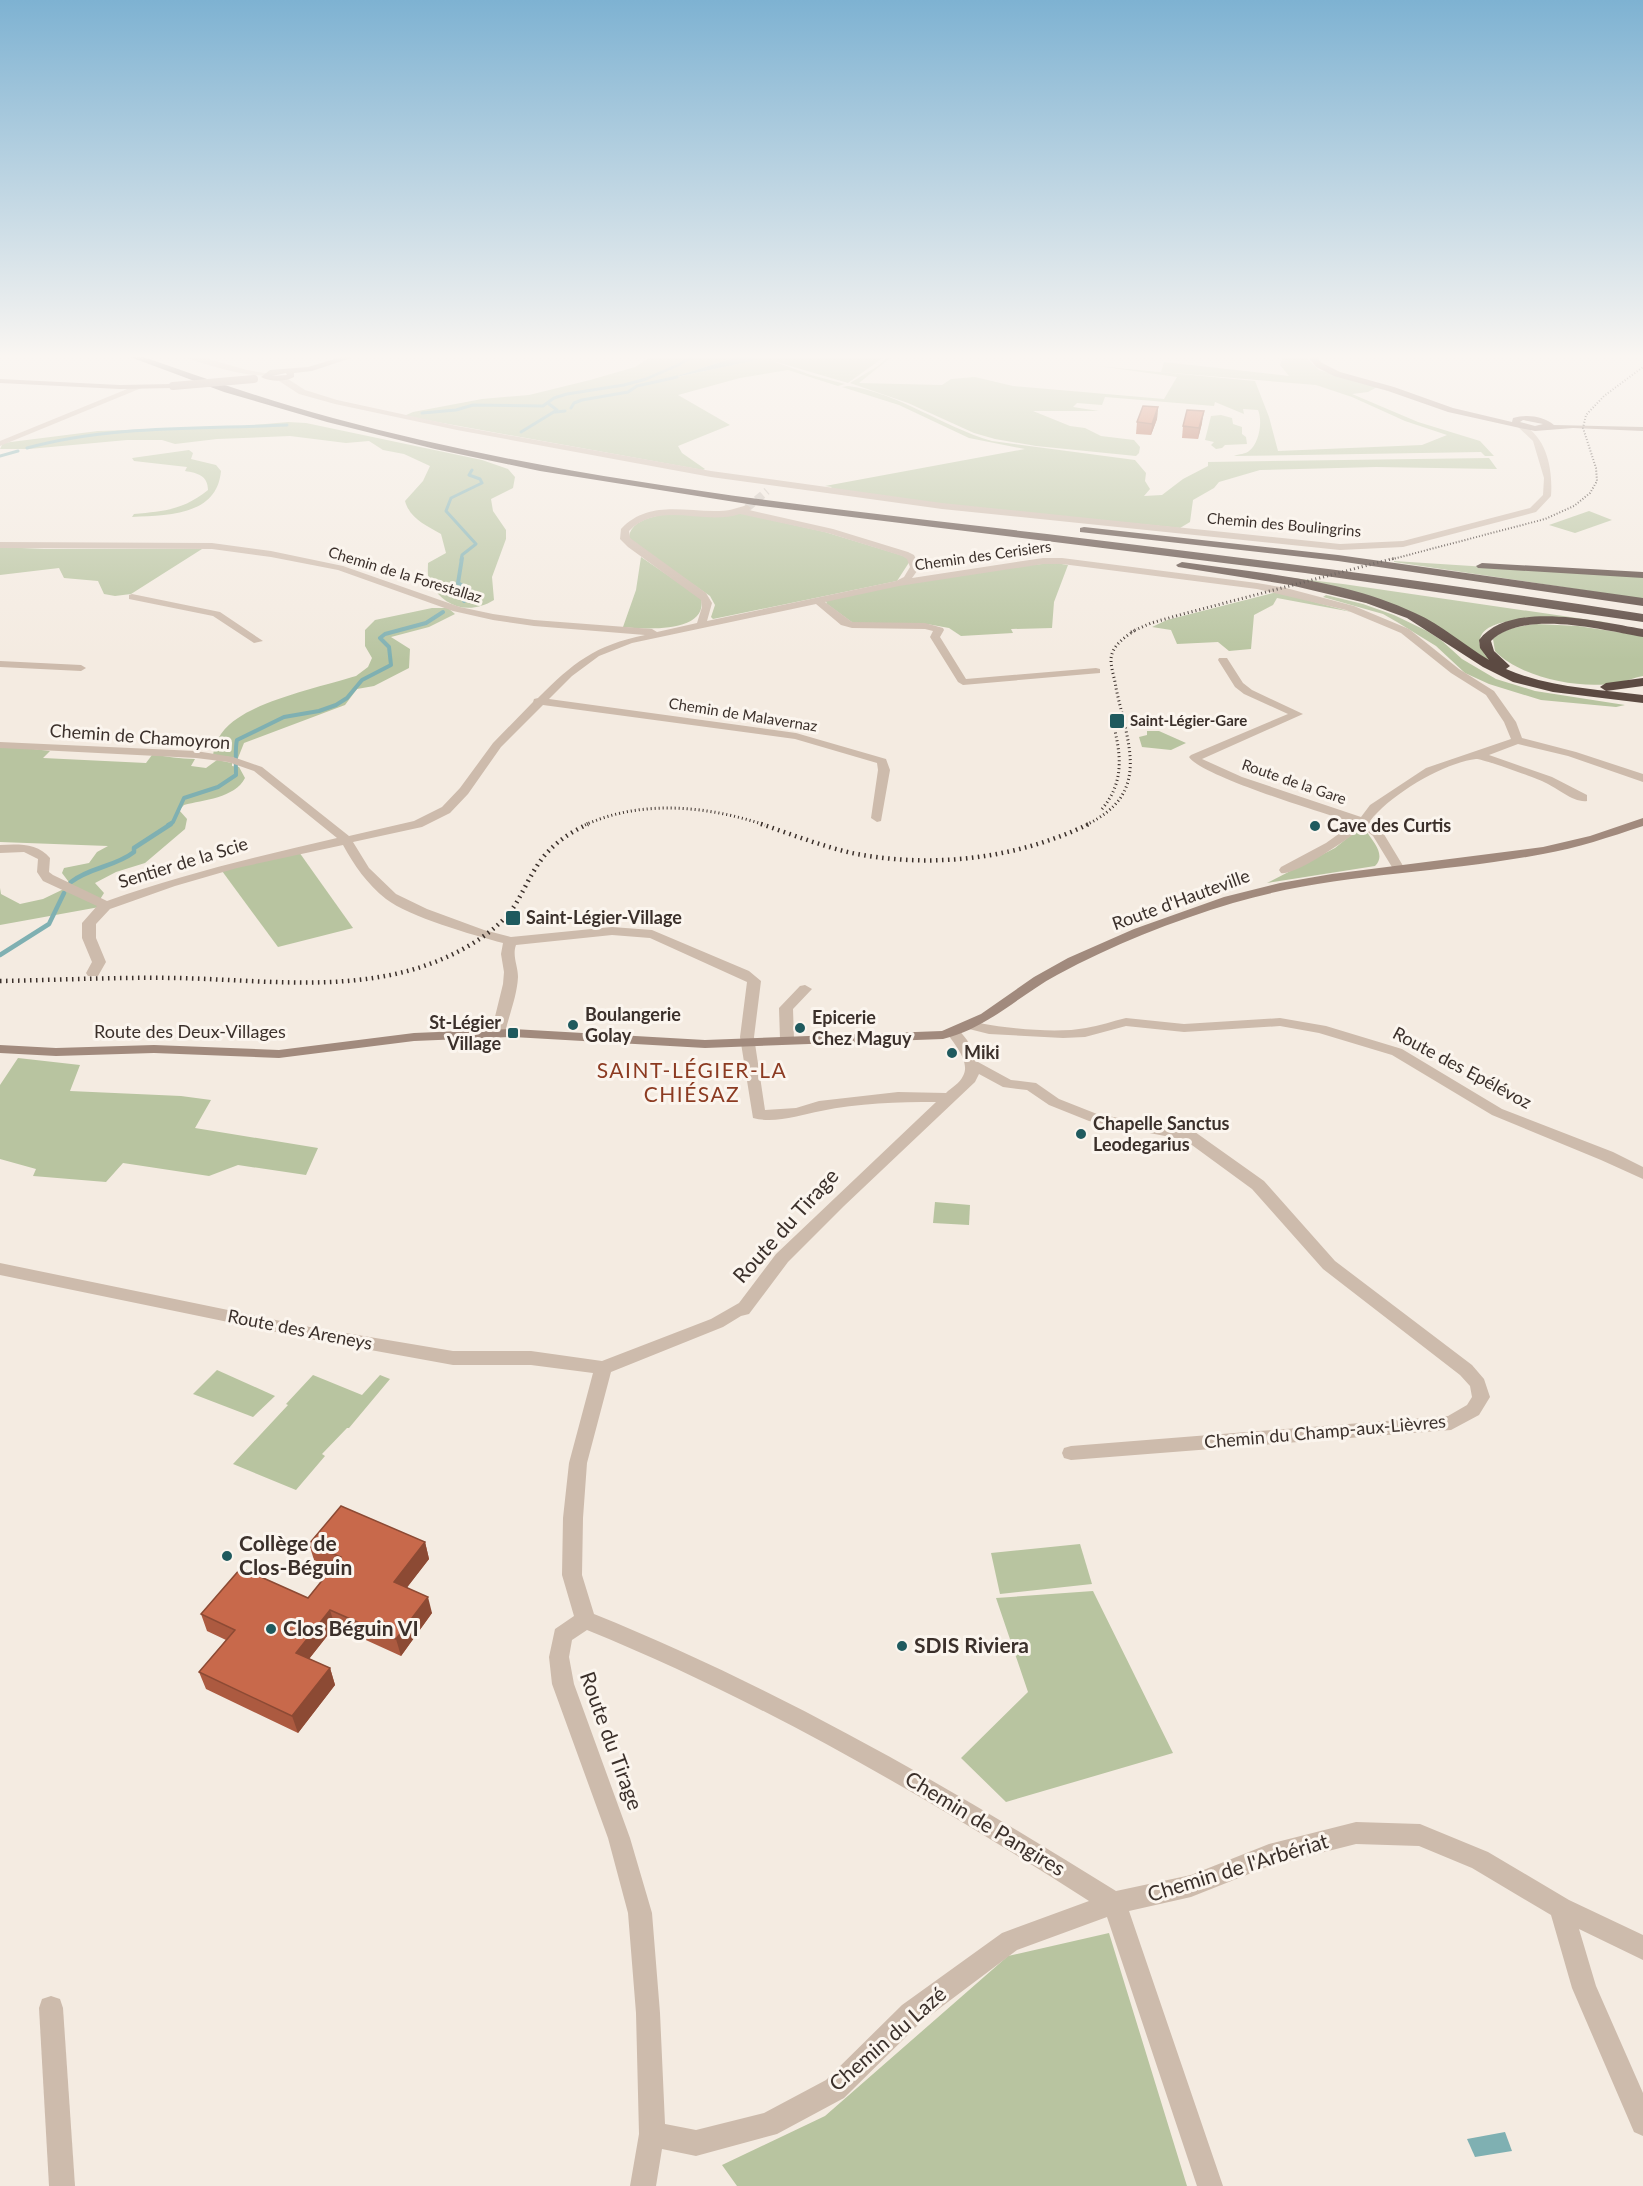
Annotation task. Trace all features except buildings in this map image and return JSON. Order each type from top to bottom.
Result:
[{"type":"highway","points":[[487,456],[652,490],[840,519],[1402,589],[1643,626]]},
{"type":"highway","points":[[531,456],[652,479],[894,512],[1359,568],[1643,610]]},
{"type":"highway","points":[[596,477],[834,512],[1401,581],[1643,618]]},
{"type":"highway","points":[[894,512],[1439,563],[1643,575]]},
{"type":"highway","points":[[1203,541],[1438,571],[1643,602]]},
{"type":"highway","points":[[1074,549],[1276,580],[1368,600],[1397,609],[1429,624],[1485,664],[1506,675],[1544,687],[1643,699]]},
{"type":"highway","points":[[1615,573],[1643,571]]},
{"type":"highway","points":[[1643,633],[1585,624],[1534,621],[1501,626],[1486,636],[1485,643],[1487,650],[1506,667],[1537,679],[1643,705]]},
{"type":"highway","points":[[1588,691],[1643,682]]},
{"type":"highway","points":[[1588,691],[1643,691]]},
{"type":"main road","name":"Route d'Hauteville","points":[[962,1029],[1052,972],[1091,953],[1246,895],[1300,883],[1550,848],[1614,833],[1643,822]]},
{"type":"main road","name":"Route des Deux-Villages","points":[[0,1049],[56,1052],[172,1049],[279,1054],[382,1040],[498,1033],[705,1044],[787,1039],[906,1038],[962,1029]]},
{"type":"street","name":"Chemin des Boulingrins","points":[[614,456],[775,483],[985,511],[1320,545],[1384,546],[1403,544],[1525,513],[1540,504],[1549,490],[1541,456]]},
{"type":"street","points":[[767,490],[775,483]]},
{"type":"street","points":[[702,626],[702,619],[708,609],[708,601],[703,595],[625,539],[624,531],[633,522],[661,513],[744,509],[830,531],[905,554],[911,557],[915,567],[907,579],[899,583]]},
{"type":"street","name":"Chemin de la Forestallaz","points":[[0,545],[212,546],[271,554],[340,568],[457,609],[493,617],[534,623],[634,629],[657,635]]},
{"type":"street","name":"Chemin des Cerisiers","points":[[346,840],[418,824],[446,810],[465,791],[496,745],[538,701],[595,654],[616,644],[899,583],[1043,561],[1062,561],[1212,580],[1306,596],[1376,617],[1420,640],[1455,671],[1491,693],[1511,724],[1517,740]]},
{"type":"street","points":[[132,597],[216,614],[258,641]]},
{"type":"street","points":[[817,600],[845,623],[852,625],[925,626],[939,630],[935,637],[938,645],[963,682],[1096,671]]},
{"type":"street","name":"Route de la Gare","points":[[1223,660],[1239,685],[1248,692],[1297,714],[1195,757],[1202,764],[1217,771],[1363,822],[1378,834],[1399,869]]},
{"type":"street","points":[[0,664],[81,668]]},
{"type":"street","name":"Chemin de Malavernaz","points":[[538,701],[795,736],[882,761],[884,770],[877,819]]},
{"type":"street","points":[[1286,870],[1330,846],[1363,822],[1374,808],[1430,770],[1517,740],[1572,754],[1643,778]]},
{"type":"street","name":"Chemin de Chamoyron","points":[[0,744],[225,759],[247,764],[324,820],[346,840],[364,870],[391,897],[422,912],[479,933],[511,941],[612,931],[652,934],[744,974],[754,981],[747,1042]]},
{"type":"street","points":[[1477,755],[1548,779],[1583,798]]},
{"type":"street","name":"Sentier de la Scie","points":[[93,973],[99,962],[89,938],[89,924],[105,906],[170,883],[213,871],[346,840]]},
{"type":"street","points":[[0,849],[26,849],[39,853],[44,858],[43,872],[48,878],[99,901],[105,906]]},
{"type":"street","points":[[498,1033],[511,978],[510,962],[506,952],[506,947],[511,941]]},
{"type":"street","points":[[787,1039],[786,1008],[806,989]]},
{"type":"street","name":"Route des Epélévoz","points":[[962,1029],[1063,1034],[1085,1033],[1126,1022],[1184,1028],[1280,1022],[1321,1029],[1396,1052],[1497,1112],[1607,1156],[1643,1174]]},
{"type":"street","points":[[962,1029],[965,1048],[972,1065]]},
{"type":"street","points":[[747,1042],[758,1115],[796,1113],[819,1106],[898,1097],[949,1098]]},
{"type":"street","name":"Route du Tirage","points":[[603,1368],[717,1323],[739,1309],[743,1310],[782,1258],[837,1202],[970,1079],[972,1065]]},
{"type":"street","name":"Chemin du Champ-aux-Lièvres","points":[[972,1065],[1008,1084],[1031,1086],[1054,1102],[1094,1118],[1190,1137],[1258,1185],[1329,1265],[1466,1370],[1478,1384],[1481,1397],[1473,1410],[1451,1423],[1071,1453]]},
{"type":"street","name":"Route des Areneys","points":[[0,1269],[310,1333],[453,1358],[531,1358],[603,1368]]},
{"type":"street","points":[[585,1620],[572,1575],[573,1518],[578,1463],[603,1368]]},
{"type":"street","name":"Route du Tirage","points":[[585,1620],[562,1635],[560,1670],[620,1838],[640,1913],[648,2013],[652,2134]]},
{"type":"street","name":"Chemin de Pangires","points":[[585,1620],[649,1646],[758,1697],[870,1756],[1002,1833],[1114,1903]]},
{"type":"street","name":"Chemin de l'Arbériat","points":[[1114,1903],[1191,1886],[1269,1855],[1356,1833],[1420,1835],[1480,1860],[1561,1908],[1643,1948]]},
{"type":"street","points":[[1114,1903],[1210,2186]]},
{"type":"street","name":"Chemin du Lazé","points":[[652,2134],[696,2143],[768,2125],[835,2089],[911,2014],[1010,1941],[1114,1903]]},
{"type":"street","points":[[1561,1908],[1584,1988],[1643,2123]]},
{"type":"street","points":[[51,2008],[62,2186]]},
{"type":"street","points":[[643,2186],[652,2134]]},
{"type":"green space","points":[[192,456],[191,459],[216,465],[221,471],[218,486],[201,505],[188,510],[132,517],[134,514],[182,506],[208,490],[208,485],[198,474],[185,471],[187,467],[134,461],[132,458]]},
{"type":"green space","points":[[408,456],[463,456],[508,469],[515,477],[513,488],[491,499],[493,511],[506,530],[506,539],[492,577],[494,600],[485,605],[467,608],[450,603],[435,591],[428,578],[428,563],[446,553],[441,534],[415,517],[405,501],[423,481],[430,466]]},
{"type":"green space","points":[[626,456],[686,456],[705,469]]},
{"type":"green space","points":[[987,456],[1105,456],[1135,460],[1146,473],[1145,481],[1150,489],[1144,496],[1162,495],[1183,479],[1208,466],[1208,462],[1489,458],[1497,469],[1376,467],[1260,470],[1219,482],[1214,488],[1193,500],[1190,522],[1180,528],[943,504],[829,489],[832,487],[825,486]]},
{"type":"green space","points":[[1589,511],[1612,520],[1575,533],[1549,525]]},
{"type":"green space","points":[[692,512],[735,512],[825,532],[907,557],[910,561],[897,581],[713,619],[711,617],[715,605],[710,596],[633,543],[629,537],[633,527],[643,520],[658,516]]},
{"type":"green space","points":[[0,547],[202,549],[131,594],[115,596],[104,594],[98,581],[64,578],[59,568],[0,575]]},
{"type":"green space","points":[[641,557],[701,598],[701,610],[695,618],[685,624],[672,627],[623,627],[636,590]]},
{"type":"green space","points":[[1394,562],[1643,577],[1643,599]]},
{"type":"green space","points":[[1055,563],[1068,565],[1054,602],[1052,628],[1011,629],[1013,633],[961,636],[949,628],[927,624],[853,623],[826,601],[940,578]]},
{"type":"green space","points":[[1260,574],[1611,623],[1542,619],[1505,622],[1491,627],[1482,634],[1479,643],[1485,655],[1502,670],[1425,619]]},
{"type":"green space","points":[[1277,592],[1352,612],[1277,598],[1273,605],[1254,615],[1251,649],[1229,651],[1218,642],[1177,644],[1171,630],[1152,627],[1167,620]]},
{"type":"green space","points":[[1326,595],[1363,604],[1394,615],[1427,631],[1462,659],[1496,679],[1535,691],[1625,705],[1616,707],[1541,700],[1489,684],[1465,673],[1436,646],[1383,614],[1323,597]]},
{"type":"green space","points":[[432,608],[448,608],[455,614],[429,627],[391,637],[410,649],[409,668],[374,686],[357,689],[345,705],[244,743],[238,758],[213,755],[218,738],[225,729],[249,711],[295,694],[356,676],[368,667],[372,658],[365,646],[365,630],[375,620]]},
{"type":"green space","points":[[1536,624],[1578,626],[1643,636],[1643,676],[1606,684],[1589,685],[1554,680],[1520,668],[1495,651],[1493,639],[1497,635],[1513,628]]},
{"type":"green space","points":[[1147,731],[1159,731],[1186,743],[1171,750],[1142,747],[1139,737],[1147,735]]},
{"type":"green space","points":[[0,745],[50,751],[43,758],[146,763],[152,755],[195,759],[191,766],[206,768],[217,760],[239,767],[245,778],[240,785],[226,794],[184,805],[179,810],[187,819],[185,829],[145,863],[116,872],[95,883],[104,893],[99,901],[105,906],[0,925],[0,888],[1,894],[20,904],[43,899],[68,887],[68,881],[62,873],[64,868],[89,863],[97,852],[108,846],[0,842]]},
{"type":"green space","points":[[1356,831],[1367,832],[1376,845],[1379,858],[1375,866],[1267,883],[1335,848]]},
{"type":"green space","points":[[299,852],[353,928],[278,947],[222,871]]},
{"type":"green space","points":[[18,1058],[80,1065],[70,1091],[181,1096],[211,1100],[195,1128],[318,1148],[306,1175],[238,1165],[209,1176],[123,1163],[106,1182],[33,1176],[36,1169],[0,1159],[0,1085]]},
{"type":"green space","points":[[935,1202],[970,1205],[969,1225],[933,1223]]},
{"type":"green space","points":[[217,1370],[275,1396],[253,1417],[193,1394]]},
{"type":"green space","points":[[313,1375],[362,1395],[380,1375],[390,1379],[349,1428],[322,1454],[325,1456],[296,1490],[233,1464],[288,1405],[286,1404]]},
{"type":"green space","points":[[1080,1544],[1092,1584],[1000,1594],[991,1553]]},
{"type":"green space","points":[[1093,1591],[1173,1753],[1006,1802],[961,1758],[1028,1692],[996,1598]]},
{"type":"green space","points":[[1109,1933],[1187,2186],[737,2186],[722,2165],[825,2116],[1008,1956]]},
{"type":"water","points":[[1505,2132],[1512,2151],[1475,2157],[1467,2139]]},
{"type":"waterway","points":[[461,560],[462,555],[476,544],[446,511],[451,498],[482,483],[480,479],[469,475],[472,470]]},
{"type":"waterway","points":[[462,558],[458,583],[471,592],[464,601]]},
{"type":"waterway","points":[[168,825],[173,822],[184,798],[218,787],[236,775],[237,740],[284,717],[319,711],[336,705],[347,698],[362,680],[391,665],[389,647],[380,638],[385,634],[426,623],[443,612]]},
{"type":"waterway","points":[[71,882],[86,873],[127,857],[134,852],[134,848],[171,824]]},
{"type":"waterway","points":[[0,955],[49,924],[64,893]]},
{"type":"tunnel","points":[[747,508],[767,491]]},
{"type":"railway","points":[[1389,560],[1545,519],[1574,506],[1590,493],[1597,481],[1592,456]]},
{"type":"railway","points":[[1136,630],[1183,614],[1395,558]]},
{"type":"railway","points":[[1086,825],[1107,812],[1120,798],[1128,783],[1129,748],[1111,660],[1116,646],[1136,630]]},
{"type":"railway","points":[[1131,632],[1136,630]]},
{"type":"railway","points":[[1102,809],[1109,800],[1119,772],[1119,752],[1115,731]]},
{"type":"railway","points":[[585,825],[629,811],[675,808],[721,813],[765,825]]},
{"type":"railway","points":[[0,981],[177,978],[327,982],[400,973],[436,962],[470,945],[491,930],[515,906],[534,871],[554,845],[588,824]]},
{"type":"railway","points":[[761,824],[852,853],[913,860],[973,858],[1003,853],[1032,846],[1089,824]]},
{"type":"place","name":"Saint-Légier-Gare","points":[[1117,721]]},
{"type":"place","name":"Cave des Curtis","points":[[1315,826]]},
{"type":"place","name":"Saint-Légier-Village","points":[[513,918]]},
{"type":"place","name":"Boulangerie Golay","points":[[573,1025]]},
{"type":"place","name":"Epicerie Chez Maguy","points":[[800,1028]]},
{"type":"place","name":"St-Légier Village","points":[[513,1033]]},
{"type":"place","name":"Miki","points":[[952,1053]]},
{"type":"place","name":"Chapelle Sanctus Leodegarius","points":[[1081,1134]]},
{"type":"place","name":"Collège de Clos-Béguin","points":[[227,1556]]},
{"type":"place","name":"Clos Béguin VI","points":[[271,1629]]},
{"type":"place","name":"SDIS Riviera","points":[[902,1646]]},
{"type":"district","name":"SAINT-LÉGIER-LA CHIÉSAZ","points":[[692,1083]]}]
